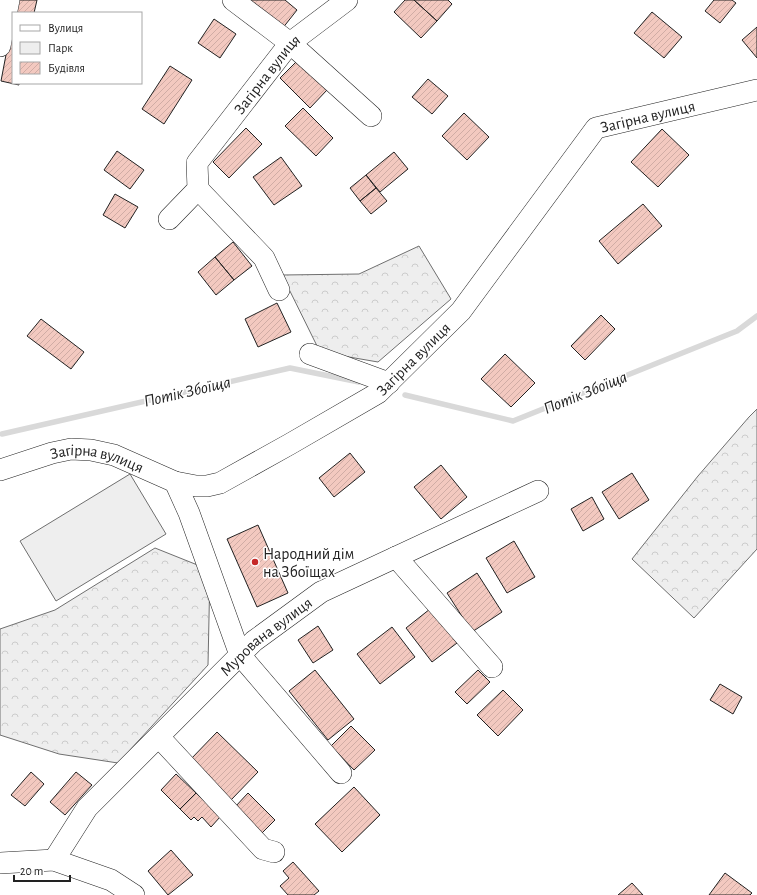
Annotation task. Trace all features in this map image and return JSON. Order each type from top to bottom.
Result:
[{"type":"street","points":[[0,46],[9,0]]},
{"type":"street","points":[[233,0],[290,43],[371,116]]},
{"type":"street","name":"Загірна вулиця","points":[[198,189],[197,164],[290,43],[347,0]]},
{"type":"street","name":"Загірна вулиця","points":[[0,470],[52,453],[70,449],[78,449],[114,455],[175,482],[196,486],[220,483],[378,394],[461,311],[596,128],[757,90]]},
{"type":"street","points":[[169,220],[198,189],[264,258],[280,290]]},
{"type":"street","points":[[310,354],[389,383]]},
{"type":"street","points":[[175,482],[189,514],[240,655],[340,773]]},
{"type":"street","name":"Мурована вулиця","points":[[54,860],[87,808],[254,641],[321,592],[538,491]]},
{"type":"street","points":[[396,557],[492,667]]},
{"type":"street","points":[[158,737],[263,849],[274,852]]},
{"type":"street","points":[[0,863],[54,860],[111,880],[134,895]]},
{"type":"green space","points":[[419,246],[451,299],[378,362],[320,352],[282,275],[359,274]]},
{"type":"green space","points":[[757,409],[757,549],[694,618],[632,559],[698,476]]},
{"type":"green space","points":[[130,474],[166,534],[56,601],[20,541]]},
{"type":"green space","points":[[155,548],[210,570],[208,665],[118,763],[59,754],[0,735],[0,629],[55,610]]},
{"type":"building","points":[[16,0],[37,0],[34,12],[14,12]]},
{"type":"building","points":[[247,0],[285,0],[297,10],[282,29]]},
{"type":"building","points":[[405,0],[414,0],[437,21],[421,38],[394,12]]},
{"type":"building","points":[[414,0],[448,0],[452,4],[437,21]]},
{"type":"building","points":[[714,0],[732,0],[736,3],[720,23],[705,11]]},
{"type":"building","points":[[652,12],[682,37],[664,58],[634,33]]},
{"type":"building","points":[[214,19],[236,34],[220,58],[198,43]]},
{"type":"building","points":[[12,23],[12,83],[1,81]]},
{"type":"building","points":[[757,27],[757,58],[742,40]]},
{"type":"building","points":[[297,61],[327,90],[310,108],[280,78]]},
{"type":"building","points":[[170,66],[192,80],[164,124],[142,109]]},
{"type":"building","points":[[428,79],[448,96],[432,114],[412,97]]},
{"type":"building","points":[[303,108],[333,138],[316,156],[285,126]]},
{"type":"building","points":[[464,113],[489,137],[467,160],[442,136]]},
{"type":"building","points":[[246,128],[262,144],[229,178],[213,162]]},
{"type":"building","points":[[662,129],[689,155],[658,187],[631,162]]},
{"type":"building","points":[[117,151],[144,170],[130,189],[104,170]]},
{"type":"building","points":[[394,152],[408,169],[380,192],[366,175]]},
{"type":"building","points":[[281,157],[302,186],[274,205],[253,177]]},
{"type":"building","points":[[366,175],[376,188],[360,201],[350,188]]},
{"type":"building","points":[[376,188],[387,201],[371,214],[360,201]]},
{"type":"building","points":[[115,194],[138,207],[125,228],[103,215]]},
{"type":"building","points":[[643,204],[662,226],[618,264],[599,241]]},
{"type":"building","points":[[233,242],[252,266],[234,280],[215,257]]},
{"type":"building","points":[[215,257],[234,280],[216,295],[198,272]]},
{"type":"building","points":[[277,303],[291,332],[258,347],[245,319]]},
{"type":"building","points":[[601,315],[615,329],[585,360],[571,346]]},
{"type":"building","points":[[41,319],[84,352],[71,369],[27,336]]},
{"type":"building","points":[[505,354],[535,383],[511,407],[481,379]]},
{"type":"building","points":[[350,453],[365,472],[334,497],[319,478]]},
{"type":"building","points":[[441,465],[467,497],[441,519],[414,487]]},
{"type":"building","points":[[632,473],[649,500],[619,519],[602,492]]},
{"type":"building","points":[[592,497],[604,519],[583,531],[571,509]]},
{"type":"building","points":[[258,525],[288,593],[257,607],[227,539]]},
{"type":"building","points":[[514,541],[535,577],[507,593],[486,558]]},
{"type":"building","points":[[477,573],[502,612],[472,632],[447,593]]},
{"type":"building","points":[[430,609],[457,643],[432,662],[406,628]]},
{"type":"building","points":[[318,626],[333,650],[313,663],[298,640]]},
{"type":"building","points":[[392,627],[415,657],[380,684],[357,654]]},
{"type":"building","points":[[315,670],[354,719],[328,740],[289,691]]},
{"type":"building","points":[[478,670],[490,682],[467,704],[455,692]]},
{"type":"building","points":[[720,684],[742,697],[733,714],[710,700]]},
{"type":"building","points":[[503,690],[523,710],[498,736],[477,715]]},
{"type":"building","points":[[351,726],[375,750],[354,770],[331,746]]},
{"type":"building","points":[[217,732],[258,772],[231,800],[190,760]]},
{"type":"building","points":[[31,772],[44,784],[25,806],[11,795]]},
{"type":"building","points":[[76,772],[92,785],[65,815],[50,802]]},
{"type":"building","points":[[176,774],[196,793],[180,809],[161,790]]},
{"type":"building","points":[[354,787],[380,815],[342,852],[315,824]]},
{"type":"building","points":[[196,793],[220,817],[211,827],[202,817],[198,821],[194,817],[191,820],[180,809]]},
{"type":"building","points":[[248,793],[275,820],[262,833],[235,807]]},
{"type":"building","points":[[171,850],[193,875],[168,895],[148,871]]},
{"type":"building","points":[[293,862],[319,891],[314,895],[288,895],[280,886],[289,878],[283,871]]},
{"type":"building","points":[[725,873],[752,893],[750,895],[709,895]]},
{"type":"building","points":[[632,883],[643,895],[618,895]]},
{"type":"waterway","name":"Потік Збоїща","points":[[405,395],[513,421],[737,331],[757,316]]},
{"type":"waterway","name":"Потік Збоїща","points":[[2,434],[290,368],[359,382]]},
{"type":"place","name":"Народний дім на Збоїщах","points":[[255,562]]}]
